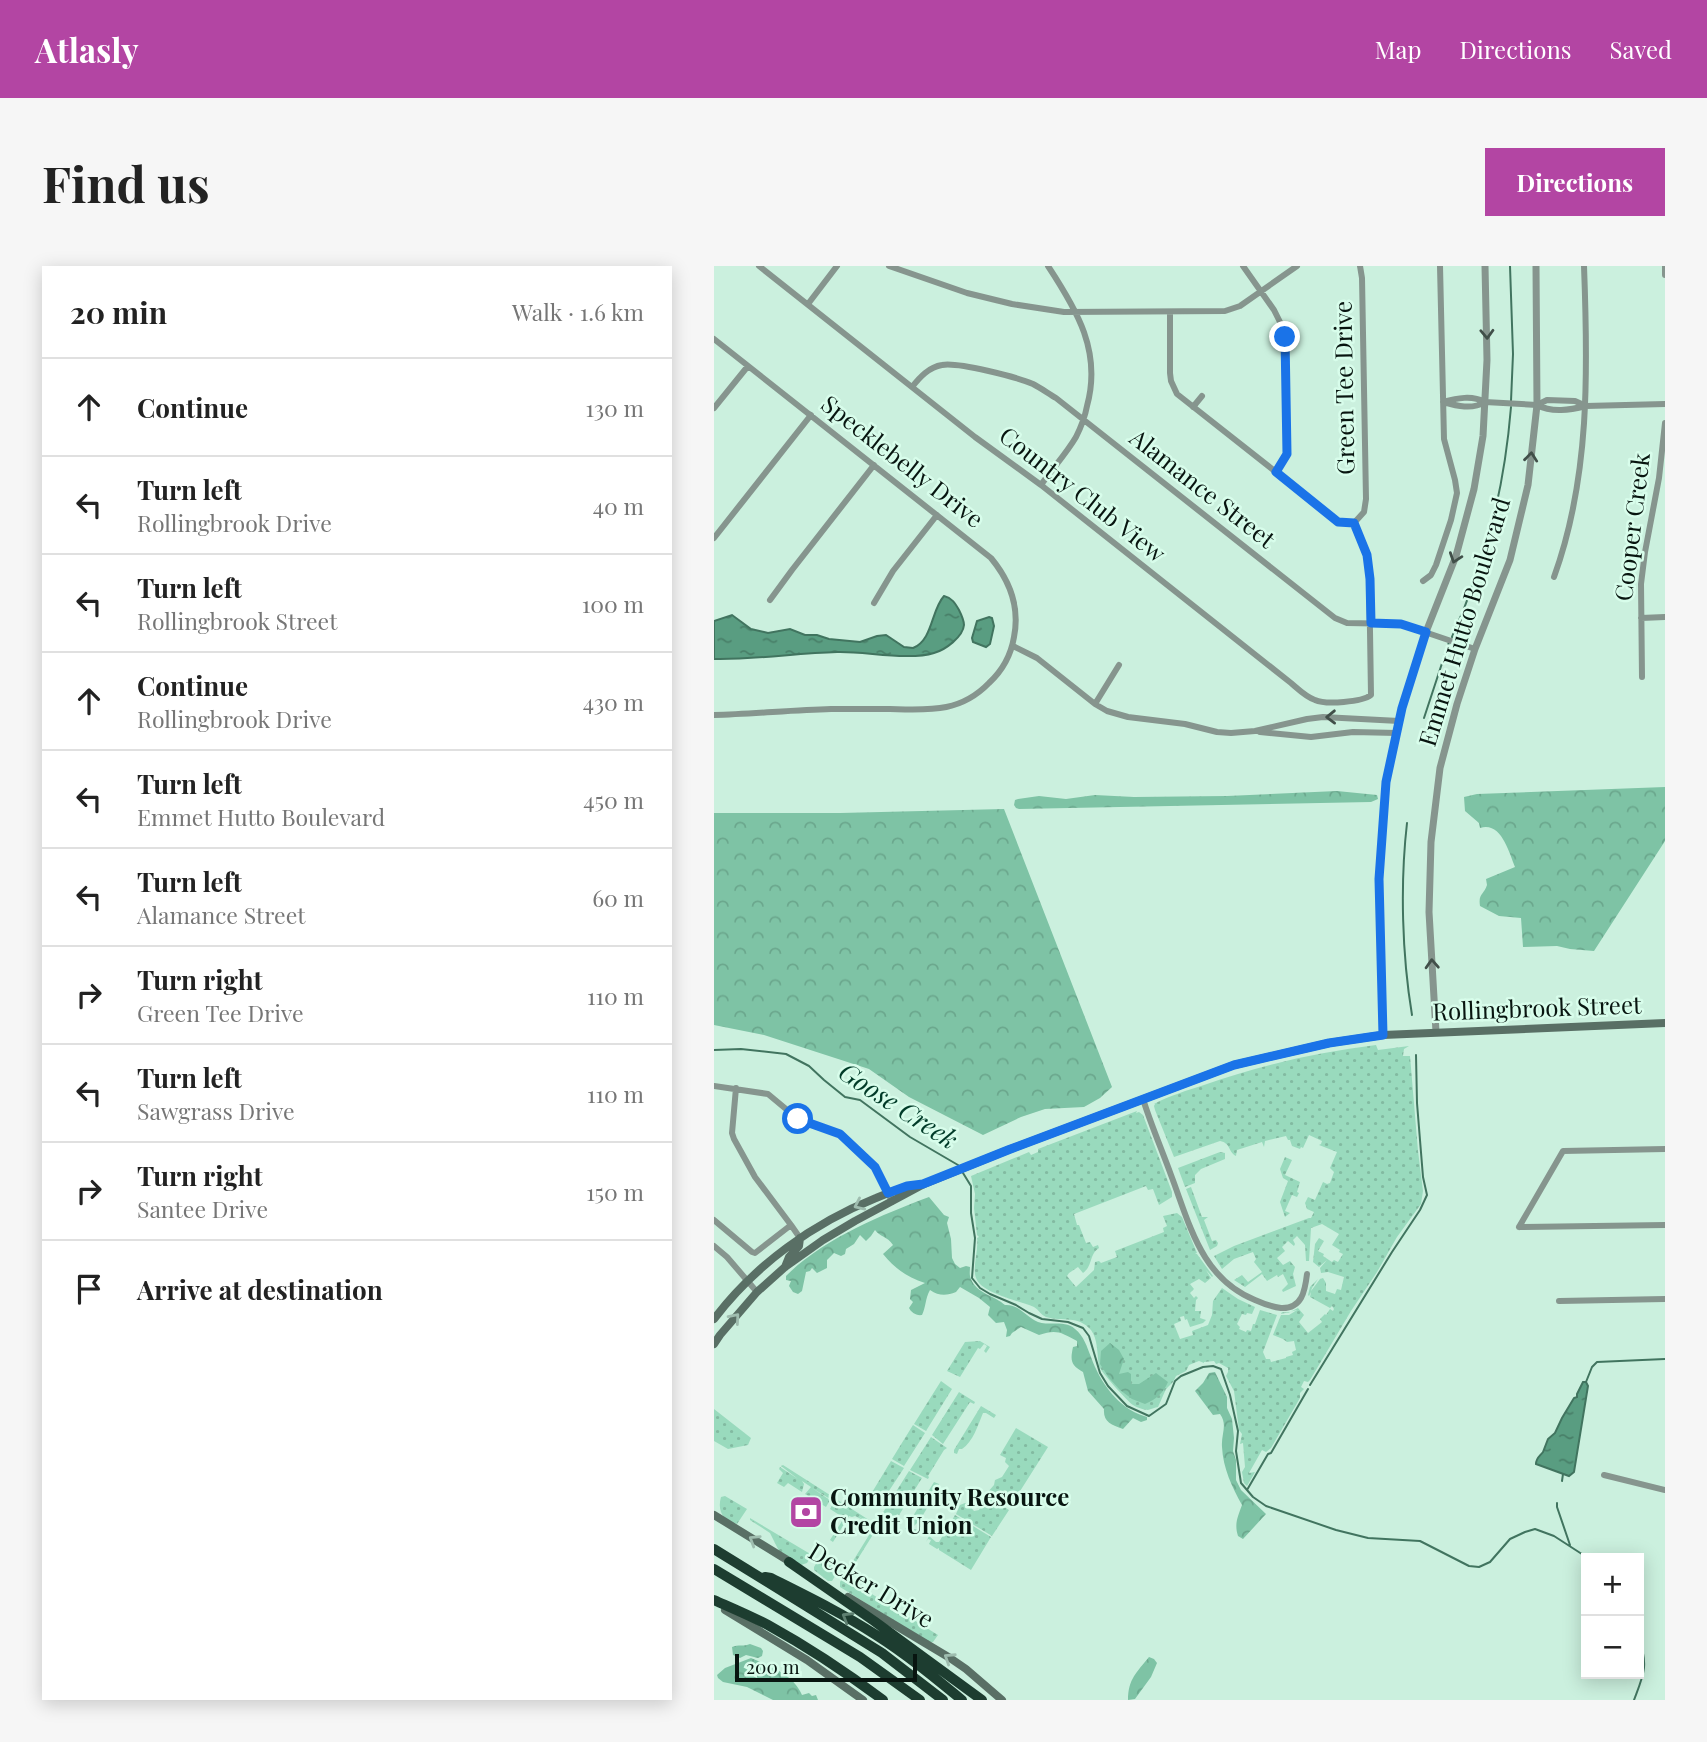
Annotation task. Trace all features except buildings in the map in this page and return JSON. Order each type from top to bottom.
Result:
[{"type":"highway","name":"Decker Drive","points":[[714,1549],[882,1653],[943,1700]]},
{"type":"highway","points":[[789,1562],[979,1698]]},
{"type":"highway","points":[[714,1569],[860,1657],[920,1700]]},
{"type":"highway","points":[[752,1574],[771,1578],[833,1609],[899,1651],[962,1700]]},
{"type":"highway","points":[[714,1601],[767,1625],[883,1700]]},
{"type":"highway","points":[[860,1657],[912,1700]]},
{"type":"main road","name":"Rollingbrook Street","points":[[890,1197],[907,1186],[923,1184],[1234,1065],[1329,1043],[1383,1035],[1665,1023]]},
{"type":"main road","points":[[714,1319],[748,1281],[800,1238],[859,1205],[890,1197]]},
{"type":"main road","points":[[714,1344],[757,1292],[785,1267],[890,1197]]},
{"type":"main road","points":[[785,1267],[789,1257],[799,1246],[800,1238]]},
{"type":"main road","name":"Decker Drive","points":[[714,1515],[950,1658],[1002,1700]]},
{"type":"main road","points":[[714,1601],[807,1660],[863,1700]]},
{"type":"street","name":"Country Club View","points":[[759,266],[1311,699],[1357,700],[1371,695],[1371,623]]},
{"type":"street","points":[[808,304],[838,266]]},
{"type":"street","points":[[888,266],[967,293],[1038,309],[1077,313],[1216,312],[1232,309],[1297,266]]},
{"type":"street","points":[[1041,485],[1076,436],[1084,420],[1091,391],[1092,371],[1091,353],[1077,313],[1048,266]]},
{"type":"street","points":[[1243,266],[1279,318],[1285,337],[1287,454],[1276,472]]},
{"type":"street","points":[[1423,581],[1431,575],[1436,565],[1457,493],[1444,439],[1440,266]]},
{"type":"street","name":"Emmet Hutto Boulevard","points":[[1383,1035],[1379,905],[1386,782],[1399,721],[1426,632],[1463,534],[1474,489],[1483,436],[1488,360],[1485,266]]},
{"type":"street","name":"Emmet Hutto Boulevard","points":[[1436,1032],[1429,923],[1431,842],[1440,768],[1475,649],[1510,560],[1528,485],[1537,405],[1535,266]]},
{"type":"street","points":[[1554,578],[1576,490],[1586,406],[1584,266]]},
{"type":"street","points":[[1665,266],[1665,275]]},
{"type":"street","name":"Green Tee Drive","points":[[1354,523],[1362,515],[1366,505],[1361,267]]},
{"type":"street","points":[[1170,312],[1171,381],[1177,394],[1338,522],[1354,523],[1367,555],[1371,623]]},
{"type":"street","name":"Specklebelly Drive","points":[[714,339],[991,558],[1004,575],[1012,594],[1016,615],[1013,646]]},
{"type":"street","name":"Alamance Street","points":[[912,387],[925,373],[941,365],[958,365],[1034,385],[1056,398],[1335,618],[1347,623],[1401,624],[1475,649]]},
{"type":"street","points":[[714,408],[748,366]]},
{"type":"street","points":[[1193,407],[1202,396]]},
{"type":"street","points":[[1443,402],[1457,398],[1478,399],[1485,402],[1537,405],[1546,410],[1665,404]]},
{"type":"street","points":[[714,538],[811,415]]},
{"type":"street","name":"Cooper Creek","points":[[1642,677],[1643,562],[1656,498],[1665,423]]},
{"type":"street","points":[[771,600],[874,465]]},
{"type":"street","points":[[874,603],[893,571],[937,515]]},
{"type":"street","points":[[1641,618],[1665,617]]},
{"type":"street","points":[[714,715],[830,709],[948,708],[967,701],[982,691],[997,676],[1013,646],[1037,658],[1095,704],[1128,717],[1231,733],[1255,731],[1323,717],[1399,721]]},
{"type":"street","points":[[1095,704],[1119,665]]},
{"type":"street","points":[[1255,731],[1311,737],[1353,732],[1396,733]]},
{"type":"street","points":[[714,1086],[768,1094],[798,1119],[840,1134],[875,1167],[890,1197]]},
{"type":"street","points":[[736,1088],[732,1133],[734,1139],[755,1177],[800,1238]]},
{"type":"street","points":[[1143,1099],[1204,1258],[1229,1286],[1247,1297],[1285,1308],[1298,1303],[1303,1296],[1307,1274]]},
{"type":"street","points":[[1665,1149],[1563,1151],[1519,1227],[1665,1225]]},
{"type":"street","points":[[714,1220],[755,1253],[791,1226]]},
{"type":"street","points":[[714,1245],[757,1292]]},
{"type":"street","points":[[1559,1301],[1665,1299]]},
{"type":"street","points":[[1604,1475],[1665,1490]]},
{"type":"shaded area","points":[[1376,1045],[1378,1050],[1409,1046],[1404,1049],[1403,1056],[1410,1056],[1423,1191],[1421,1204],[1397,1237],[1310,1380],[1304,1381],[1300,1398],[1271,1448],[1266,1452],[1262,1450],[1249,1473],[1255,1472],[1247,1486],[1242,1472],[1245,1467],[1243,1443],[1240,1444],[1242,1434],[1239,1430],[1234,1391],[1226,1376],[1228,1368],[1214,1361],[1199,1361],[1189,1365],[1166,1389],[1158,1407],[1148,1410],[1140,1408],[1126,1399],[1099,1366],[1095,1338],[1086,1325],[1046,1317],[1034,1307],[981,1285],[975,1276],[979,1237],[971,1176],[1029,1152],[1031,1155],[1038,1152],[1038,1149],[1137,1111],[1136,1113],[1143,1115],[1172,1197],[1159,1205],[1153,1189],[1148,1190],[1146,1186],[1074,1214],[1086,1243],[1090,1242],[1093,1247],[1098,1245],[1099,1248],[1083,1273],[1078,1267],[1067,1276],[1076,1287],[1094,1270],[1095,1262],[1101,1263],[1117,1257],[1115,1251],[1164,1232],[1163,1228],[1167,1226],[1163,1216],[1177,1213],[1182,1217],[1197,1253],[1195,1254],[1213,1276],[1206,1270],[1211,1278],[1205,1283],[1199,1279],[1190,1284],[1194,1289],[1190,1293],[1194,1298],[1198,1298],[1195,1311],[1201,1311],[1200,1318],[1206,1320],[1190,1327],[1184,1316],[1180,1317],[1181,1321],[1174,1324],[1180,1339],[1193,1335],[1192,1331],[1208,1325],[1213,1301],[1222,1288],[1255,1307],[1252,1314],[1242,1314],[1237,1324],[1239,1329],[1251,1331],[1260,1310],[1277,1315],[1263,1352],[1271,1362],[1293,1355],[1292,1352],[1296,1350],[1294,1341],[1287,1342],[1273,1335],[1281,1315],[1289,1315],[1297,1310],[1291,1312],[1298,1308],[1304,1315],[1299,1322],[1308,1333],[1322,1322],[1320,1319],[1330,1309],[1333,1311],[1332,1306],[1330,1308],[1310,1297],[1311,1292],[1308,1295],[1310,1287],[1318,1279],[1311,1291],[1323,1278],[1326,1291],[1335,1294],[1337,1289],[1341,1290],[1344,1277],[1328,1272],[1321,1273],[1320,1268],[1327,1260],[1319,1267],[1313,1262],[1315,1244],[1319,1238],[1324,1241],[1318,1251],[1332,1262],[1338,1262],[1343,1254],[1332,1245],[1339,1234],[1322,1224],[1311,1228],[1309,1261],[1306,1261],[1305,1245],[1297,1236],[1293,1240],[1294,1246],[1288,1241],[1282,1247],[1285,1251],[1277,1258],[1283,1265],[1290,1261],[1295,1267],[1293,1274],[1296,1286],[1283,1292],[1288,1284],[1283,1274],[1267,1281],[1262,1274],[1245,1287],[1234,1280],[1242,1275],[1248,1282],[1262,1272],[1254,1262],[1256,1259],[1253,1252],[1234,1259],[1222,1269],[1214,1256],[1311,1218],[1314,1212],[1307,1209],[1305,1203],[1308,1197],[1315,1200],[1323,1182],[1330,1183],[1334,1172],[1330,1168],[1337,1152],[1319,1145],[1322,1141],[1309,1135],[1300,1149],[1292,1146],[1286,1136],[1265,1141],[1264,1147],[1262,1142],[1237,1150],[1236,1156],[1220,1141],[1174,1157],[1154,1104],[1225,1078],[1290,1060]]},
{"type":"shaded area","points":[[1220,1152],[1225,1153],[1225,1159],[1201,1169],[1195,1175],[1195,1183],[1185,1187],[1178,1168]]},
{"type":"shaded area","points":[[1285,1157],[1292,1160],[1285,1175],[1300,1182],[1299,1193],[1297,1197],[1292,1195],[1285,1211],[1290,1213],[1285,1217],[1280,1202],[1288,1181],[1283,1178],[1280,1169]]},
{"type":"shaded area","points":[[1191,1187],[1202,1217],[1208,1217],[1204,1220],[1212,1241],[1216,1240],[1218,1243],[1210,1250],[1186,1189]]},
{"type":"shaded area","points":[[980,1341],[990,1347],[986,1353],[984,1351],[987,1346],[984,1344],[978,1348],[960,1377],[947,1371],[965,1342]]},
{"type":"shaded area","points":[[941,1381],[952,1389],[926,1431],[914,1424]]},
{"type":"shaded area","points":[[959,1392],[975,1402],[970,1402],[943,1444],[932,1435]]},
{"type":"shaded area","points":[[981,1406],[996,1415],[994,1418],[983,1413],[969,1442],[959,1449],[957,1454],[954,1453],[954,1450]]},
{"type":"shaded area","points":[[714,1409],[751,1438],[748,1445],[728,1449],[714,1441]]},
{"type":"shaded area","points":[[913,1425],[925,1433],[904,1466],[892,1459]]},
{"type":"shaded area","points":[[1016,1428],[1048,1447],[1010,1507],[987,1493],[1009,1466],[1005,1462],[1006,1458],[1000,1455]]},
{"type":"shaded area","points":[[931,1437],[947,1448],[928,1479],[910,1470]]},
{"type":"shaded area","points":[[891,1461],[904,1468],[879,1506],[871,1494]]},
{"type":"shaded area","points":[[781,1466],[869,1520],[856,1515],[869,1523],[866,1527],[863,1520],[849,1516],[833,1542],[830,1540],[844,1518],[830,1509],[834,1502],[853,1513],[812,1488],[830,1500],[826,1507],[805,1494],[811,1487],[802,1481],[802,1492],[788,1483],[784,1487],[777,1483],[783,1473],[780,1467],[798,1479]]},
{"type":"shaded area","points":[[909,1471],[922,1478],[896,1520],[899,1525],[882,1514]]},
{"type":"shaded area","points":[[934,1482],[939,1484],[939,1488],[913,1527],[920,1530],[917,1536],[905,1529]]},
{"type":"shaded area","points":[[986,1495],[1009,1510],[992,1536],[956,1514],[960,1505],[965,1503],[974,1511],[979,1510]]},
{"type":"shaded area","points":[[725,1496],[747,1509],[737,1524],[725,1518],[721,1511],[721,1497]]},
{"type":"shaded area","points":[[955,1515],[991,1537],[971,1570],[929,1544],[931,1540],[926,1542],[929,1536],[939,1542]]},
{"type":"shaded area","points":[[750,1518],[812,1555],[807,1563],[801,1565],[779,1551],[770,1533]]},
{"type":"shaded area","points":[[874,1527],[877,1528],[846,1578],[938,1635],[933,1642],[840,1587],[840,1582]]},
{"type":"shaded area","points":[[819,1559],[830,1566],[834,1563],[841,1567],[832,1581],[814,1570]]},
{"type":"green space","points":[[1665,787],[1665,841],[1594,951],[1557,946],[1523,947],[1521,918],[1499,916],[1480,906],[1481,896],[1487,885],[1486,879],[1515,867],[1499,833],[1487,827],[1480,828],[1479,823],[1465,811],[1464,797],[1477,794]]},
{"type":"green space","points":[[1337,791],[1377,795],[1378,799],[1371,802],[1019,809],[1014,805],[1015,800],[1039,796],[1066,799],[1095,795],[1227,796]]},
{"type":"green space","points":[[1004,809],[1112,1087],[1100,1098],[1084,1107],[1045,1109],[983,1135],[909,1097],[869,1069],[764,1035],[714,1025],[714,813]]},
{"type":"green space","points":[[929,1197],[944,1215],[949,1217],[947,1223],[952,1258],[960,1268],[970,1267],[973,1284],[1038,1322],[1067,1325],[1075,1329],[1083,1338],[1099,1376],[1111,1393],[1126,1407],[1147,1417],[1147,1420],[1141,1422],[1133,1418],[1123,1429],[1109,1422],[1104,1409],[1088,1391],[1083,1372],[1072,1362],[1073,1347],[1077,1346],[1077,1341],[1067,1335],[1050,1332],[1039,1335],[1021,1327],[1006,1337],[1004,1322],[996,1323],[988,1315],[990,1307],[960,1287],[956,1292],[946,1295],[930,1290],[922,1315],[914,1313],[909,1308],[913,1302],[910,1299],[911,1290],[925,1283],[907,1275],[887,1259],[883,1254],[893,1245],[875,1230],[866,1241],[860,1235],[854,1244],[846,1249],[845,1254],[841,1256],[834,1253],[827,1260],[827,1268],[817,1273],[812,1268],[806,1272],[802,1291],[798,1294],[789,1286],[791,1281],[786,1280],[786,1276],[835,1239],[872,1220]]},
{"type":"green space","points":[[1110,1343],[1119,1350],[1124,1359],[1119,1374],[1131,1374],[1131,1384],[1139,1384],[1156,1373],[1168,1382],[1159,1395],[1145,1404],[1120,1390],[1100,1364],[1101,1351]]},
{"type":"green space","points":[[1215,1372],[1227,1397],[1227,1408],[1232,1419],[1236,1480],[1241,1490],[1266,1514],[1243,1539],[1238,1536],[1236,1528],[1242,1505],[1224,1462],[1222,1418],[1220,1414],[1213,1415],[1195,1391],[1209,1373]]},
{"type":"green space","points":[[750,1644],[761,1648],[762,1656],[758,1658],[746,1655],[740,1658],[733,1655],[732,1647]]},
{"type":"green space","points":[[1149,1657],[1157,1663],[1151,1677],[1135,1699],[1128,1700],[1131,1681]]},
{"type":"green space","points":[[751,1658],[787,1676],[802,1695],[816,1695],[818,1700],[773,1700],[747,1687],[723,1682],[718,1678],[717,1675],[725,1668]]},
{"type":"water","points":[[944,596],[956,605],[964,625],[953,642],[934,653],[899,656],[837,652],[714,659],[714,621],[732,615],[751,629],[768,633],[790,629],[805,635],[860,642],[886,635],[904,647],[913,648],[920,644],[928,632]]},
{"type":"water","points":[[992,618],[994,626],[990,644],[986,647],[973,642],[972,638],[977,621]]},
{"type":"water","points":[[1583,1382],[1588,1386],[1574,1472],[1569,1476],[1536,1462],[1548,1439],[1555,1433],[1577,1397]]},
{"type":"waterway","points":[[1510,266],[1513,354],[1511,401]]},
{"type":"waterway","points":[[1452,637],[1475,581],[1492,525],[1504,468],[1511,407]]},
{"type":"waterway","points":[[1424,718],[1449,642]]},
{"type":"waterway","points":[[1407,823],[1403,919],[1412,1015]]},
{"type":"waterway","name":"Goose Creek","points":[[714,1050],[741,1049],[786,1054],[809,1066],[845,1097],[860,1100],[910,1137],[958,1165]]},
{"type":"waterway","points":[[1310,1385],[1427,1195],[1417,1103],[1416,1055]]},
{"type":"waterway","name":"Goose Creek","points":[[963,1173],[971,1186],[975,1238],[972,1278],[980,1288],[1042,1319],[1068,1322],[1083,1328],[1089,1336],[1100,1373],[1108,1386],[1127,1406],[1149,1416],[1166,1404],[1175,1381],[1181,1376],[1203,1367],[1221,1369],[1238,1431],[1236,1451],[1241,1483],[1253,1497],[1266,1506],[1368,1538],[1420,1541],[1469,1566],[1479,1567],[1490,1562],[1510,1539],[1535,1529],[1554,1536],[1581,1553]]},
{"type":"waterway","points":[[1586,1382],[1597,1362],[1665,1359]]},
{"type":"waterway","points":[[1247,1490],[1308,1389]]},
{"type":"waterway","points":[[1562,1481],[1563,1474]]},
{"type":"waterway","points":[[1557,1503],[1570,1545]]},
{"type":"waterway","name":"Goose Creek","points":[[1634,1700],[1641,1679]]},
{"type":"place","name":"Community Resource Credit Union","points":[[806,1512]]},
{"type":"route","points":[[798,1119],[840,1134],[875,1167],[888,1193],[923,1184],[1234,1065],[1329,1043],[1383,1035],[1379,879],[1386,782],[1402,708],[1426,632],[1401,624],[1371,623],[1367,555],[1354,523],[1338,522],[1276,472],[1287,454],[1285,337]]}]
